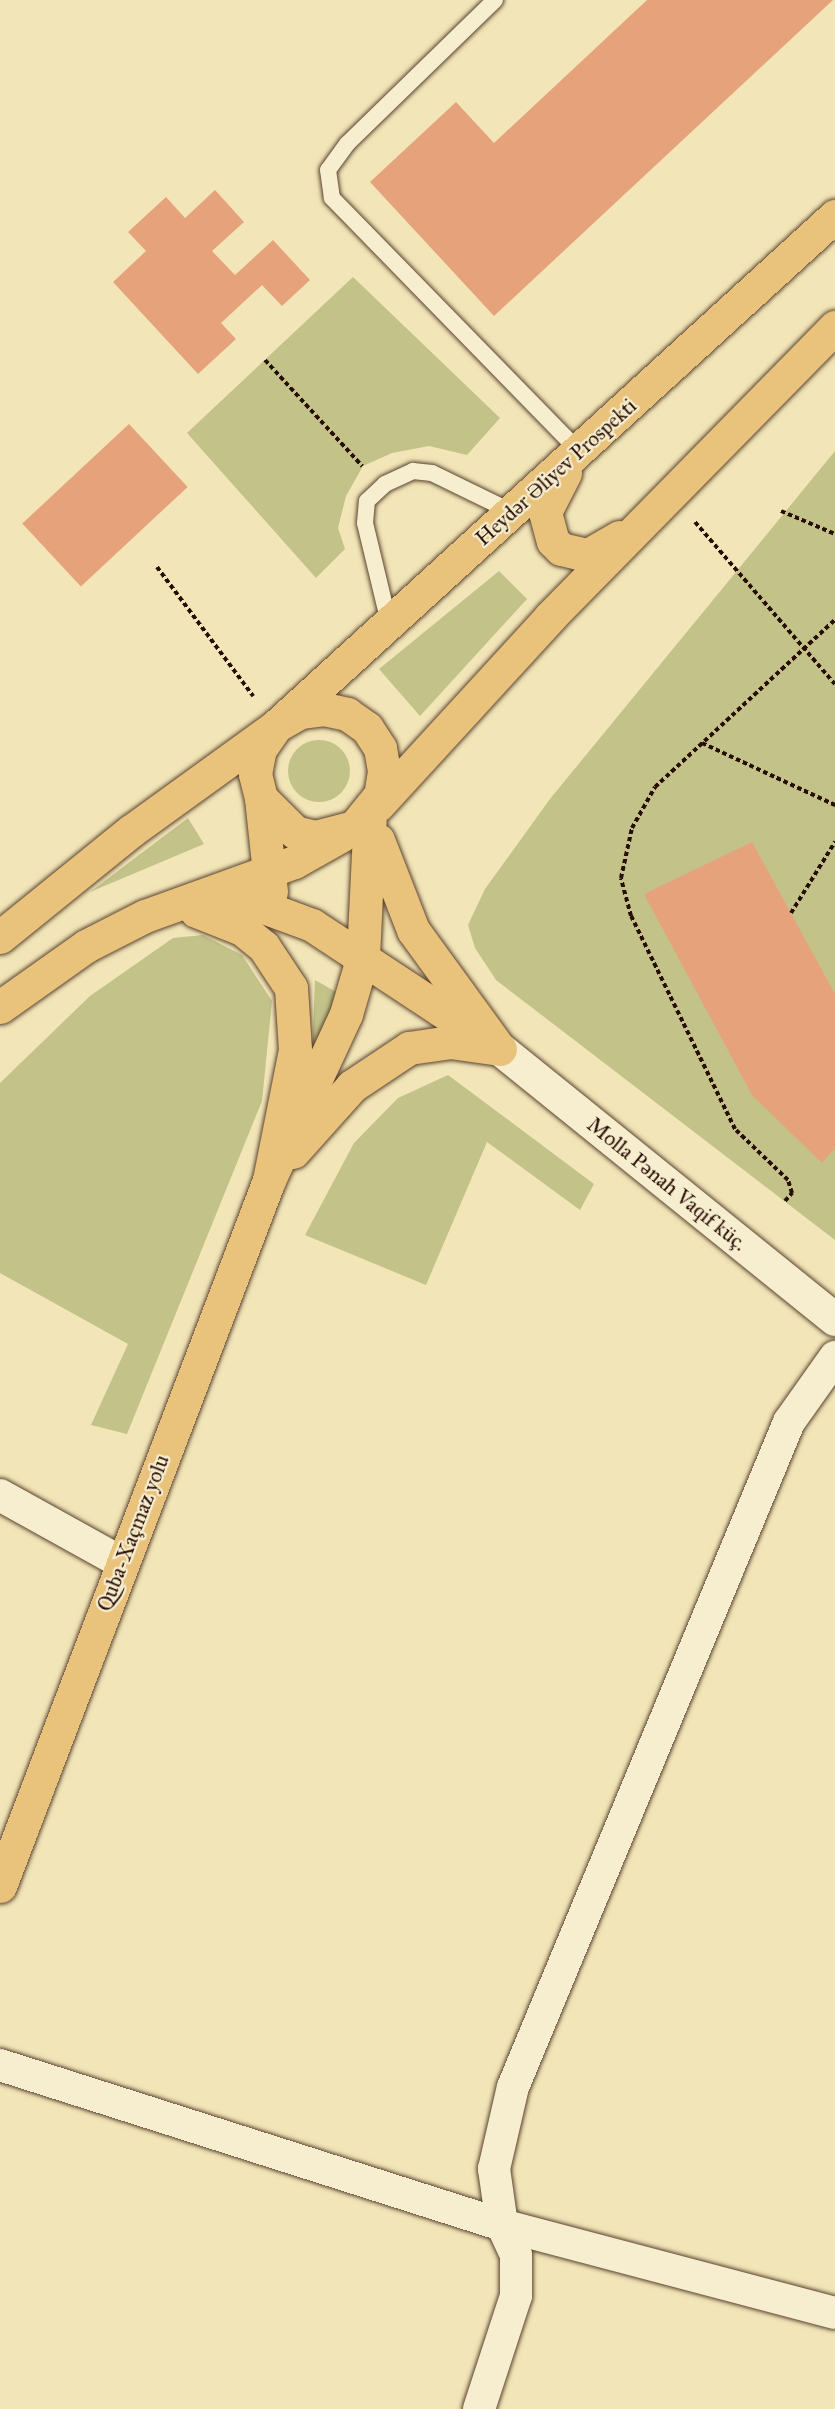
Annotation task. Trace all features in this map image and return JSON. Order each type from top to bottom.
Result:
[{"type":"main road","name":"Heydər Əliyev Prospekti","points":[[276,726],[579,452],[835,216]]},
{"type":"main road","points":[[0,1007],[86,946],[171,906],[270,871],[362,820],[670,491],[835,327]]},
{"type":"main road","points":[[579,452],[545,512],[553,541],[561,549],[588,555],[645,518]]},
{"type":"main road","points":[[0,937],[130,831],[276,726],[300,712],[324,709],[347,714],[367,728],[380,748],[384,771],[362,820],[363,956],[346,1014],[269,1180]]},
{"type":"main road","points":[[269,1180],[295,1050],[291,988],[281,966],[272,909],[261,798],[255,774],[260,749],[276,726]]},
{"type":"main road","points":[[261,798],[295,832],[315,837],[362,820]]},
{"type":"main road","points":[[362,820],[413,930],[500,1049]]},
{"type":"main road","points":[[171,906],[233,903],[272,909],[312,925],[363,956],[500,1049]]},
{"type":"main road","points":[[171,906],[242,929],[281,966]]},
{"type":"main road","points":[[269,1180],[352,1086],[382,1062],[409,1048],[450,1042],[500,1049]]},
{"type":"main road","name":"Molla Pənah Vaqif küç.","points":[[500,1049],[835,1319]]},
{"type":"main road","name":"Quba-Xaçmaz yolu","points":[[0,1886],[121,1562],[269,1180]]},
{"type":"street","points":[[479,2409],[516,2296],[516,2255],[502,2225],[494,2169],[513,2087],[789,1422],[835,1357]]},
{"type":"street","points":[[0,1495],[121,1562]]},
{"type":"street","points":[[0,2065],[502,2225],[835,2313]]},
{"type":"lane","points":[[495,0],[347,144],[328,170],[332,198],[579,452]]},
{"type":"lane","points":[[389,623],[365,523],[367,501],[384,484],[413,471],[432,472],[512,512]]},
{"type":"path","points":[[265,360],[363,466]]},
{"type":"path","points":[[670,491],[835,684]]},
{"type":"path","points":[[781,512],[835,534]]},
{"type":"path","points":[[157,567],[276,726]]},
{"type":"path","points":[[785,1201],[792,1193],[788,1180],[735,1129],[631,916],[621,878],[632,828],[656,787],[801,647],[835,620]]},
{"type":"path","points":[[702,743],[835,805]]},
{"type":"path","points":[[791,913],[835,842]]},
{"type":"green space","points":[[353,277],[500,418],[467,455],[429,446],[392,453],[363,466],[346,496],[338,528],[345,549],[316,578],[187,433]]},
{"type":"green space","points":[[835,451],[835,1240],[496,980],[475,948],[468,925],[485,889],[550,799]]},
{"type":"green space","points":[[499,571],[527,599],[420,716],[379,669]]},
{"type":"green space","points":[[319,740],[336,745],[341,749],[345,754],[350,771],[345,788],[341,793],[336,797],[319,802],[302,797],[297,793],[293,788],[288,771],[293,754],[297,749],[302,745]]},
{"type":"green space","points":[[188,818],[204,844],[90,892]]},
{"type":"green space","points":[[203,935],[242,955],[272,1001],[262,1101],[127,1434],[91,1425],[128,1344],[0,1273],[0,1083],[90,996],[173,938]]},
{"type":"green space","points":[[315,980],[338,993],[312,1061]]},
{"type":"green space","points":[[448,1075],[594,1184],[580,1210],[487,1142],[426,1285],[305,1235],[354,1143],[398,1098]]},
{"type":"building","points":[[647,0],[833,0],[494,316],[370,182],[456,102],[494,143]]},
{"type":"building","points":[[215,190],[244,222],[212,251],[235,275],[273,240],[310,280],[282,306],[262,285],[221,323],[236,339],[198,374],[113,282],[146,251],[128,232],[166,197],[185,218]]},
{"type":"building","points":[[129,424],[188,487],[81,586],[22,524]]},
{"type":"building","points":[[752,842],[835,994],[835,1148],[822,1163],[752,1095],[644,894]]}]
